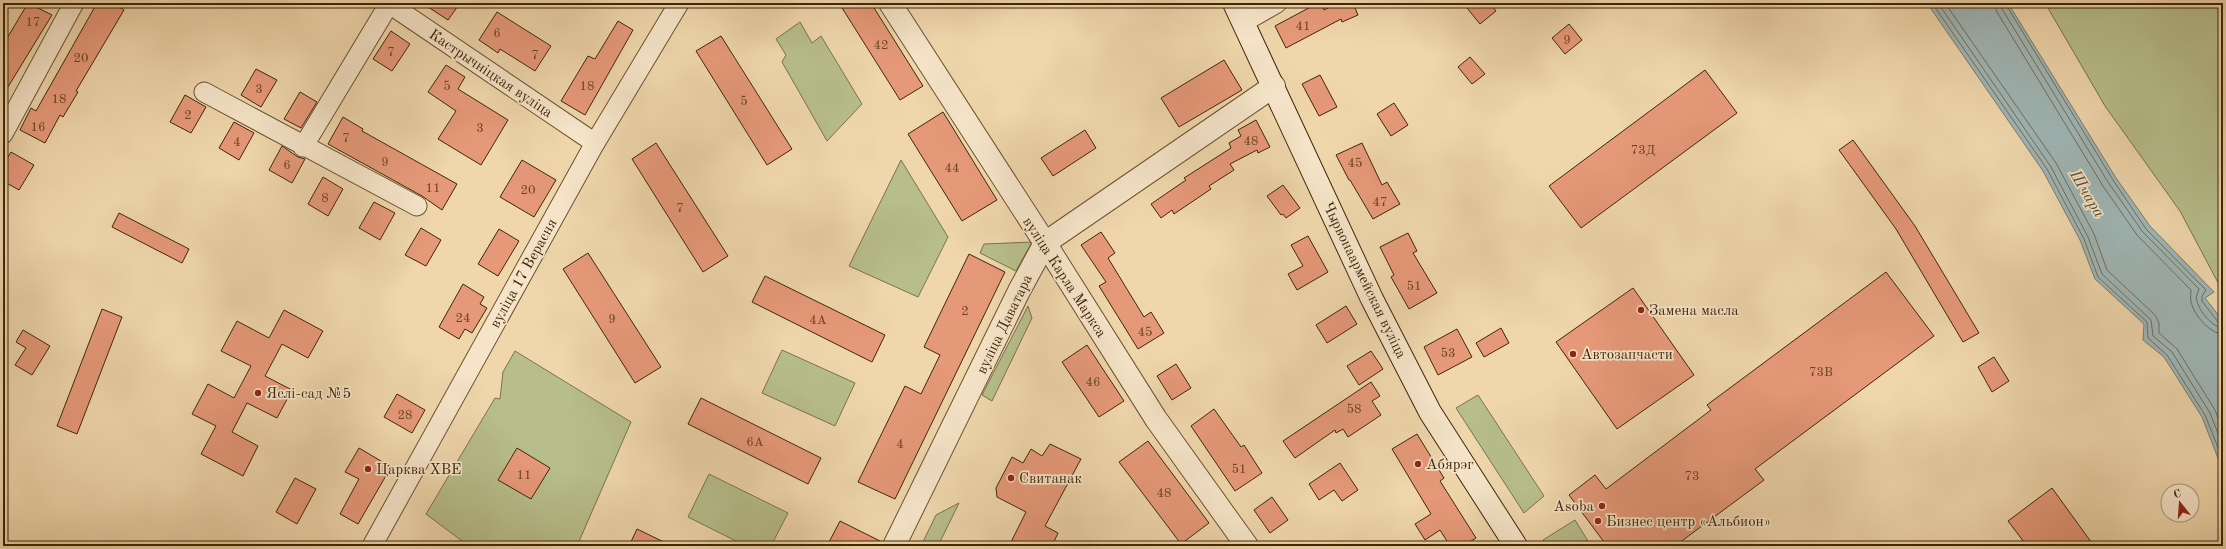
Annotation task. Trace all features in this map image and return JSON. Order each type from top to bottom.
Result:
[{"type":"street","points":[[3,134],[74,3]]},
{"type":"street","points":[[303,147],[388,3]]},
{"type":"street","name":"Кастрычніцкая вуліца","points":[[388,3],[595,143]]},
{"type":"street","name":"вуліца 17 Верасня","points":[[372,546],[595,143],[679,3]]},
{"type":"street","name":"вуліца Карла Маркса","points":[[890,3],[1045,243],[1156,419],[1247,546]]},
{"type":"street","name":"Чырвонаармейская вуліца","points":[[1234,3],[1372,298],[1430,412],[1516,546]]},
{"type":"street","points":[[1244,22],[1277,3]]},
{"type":"street","name":"вуліца Даватара","points":[[894,546],[1019,291],[1045,243],[1274,86]]},
{"type":"street","points":[[204,92],[303,147],[417,206]]},
{"type":"green space","points":[[2045,3],[2223,3],[2223,292],[2180,211],[2105,106]]},
{"type":"green space","points":[[800,22],[812,43],[821,36],[862,104],[827,141],[782,62],[786,55],[776,39]]},
{"type":"green space","points":[[901,160],[948,237],[918,297],[849,266]]},
{"type":"green space","points":[[1032,242],[1016,271],[980,253],[984,244]]},
{"type":"green space","points":[[1028,306],[1032,318],[992,401],[982,395]]},
{"type":"green space","points":[[782,350],[855,383],[835,426],[762,393]]},
{"type":"green space","points":[[515,351],[631,422],[577,546],[475,546],[462,541],[426,514],[495,398],[500,399],[503,372]]},
{"type":"green space","points":[[1478,395],[1544,496],[1524,513],[1456,408]]},
{"type":"green space","points":[[709,474],[788,513],[771,546],[746,546],[688,517]]},
{"type":"green space","points":[[959,503],[938,546],[921,546],[936,515]]},
{"type":"green space","points":[[1575,520],[1591,546],[1547,546],[1543,540]]},
{"type":"water","name":"Шчара","points":[[1927,3],[2008,3],[2116,178],[2150,226],[2214,292],[2205,298],[2223,321],[2223,471],[2202,417],[2164,357],[2143,340],[2144,324],[2095,279],[2080,240],[2043,171]]},
{"type":"building","points":[[28,3],[52,15],[3,95],[3,45]]},
{"type":"building","points":[[97,3],[113,3],[124,10],[76,91],[78,92],[63,117],[60,115],[45,143],[20,130],[31,108],[36,111]]},
{"type":"building","points":[[422,3],[460,3],[448,20]]},
{"type":"building","points":[[839,3],[871,3],[923,86],[900,100]]},
{"type":"building","points":[[1318,3],[1321,3],[1324,10],[1337,3],[1353,3],[1358,15],[1342,22],[1341,19],[1286,48],[1275,26]]},
{"type":"building","points":[[1463,3],[1490,3],[1496,11],[1480,24]]},
{"type":"building","points":[[497,12],[551,46],[535,71],[500,49],[498,53],[479,40]]},
{"type":"building","points":[[618,21],[633,30],[585,115],[561,101],[588,56],[595,59]]},
{"type":"building","points":[[1569,24],[1582,40],[1565,54],[1552,38]]},
{"type":"building","points":[[391,31],[410,44],[392,71],[373,59]]},
{"type":"building","points":[[721,36],[792,149],[767,165],[696,51]]},
{"type":"building","points":[[1470,57],[1485,74],[1472,84],[1458,67]]},
{"type":"building","points":[[1224,60],[1242,90],[1179,127],[1161,98]]},
{"type":"building","points":[[446,65],[465,77],[458,89],[508,120],[481,165],[438,139],[456,111],[428,92]]},
{"type":"building","points":[[256,69],[277,80],[261,107],[241,95]]},
{"type":"building","points":[[1705,70],[1737,113],[1581,228],[1549,186]]},
{"type":"building","points":[[1320,75],[1337,107],[1319,116],[1302,84]]},
{"type":"building","points":[[300,92],[317,102],[301,128],[284,119]]},
{"type":"building","points":[[185,95],[206,107],[191,133],[170,122]]},
{"type":"building","points":[[1394,103],[1408,125],[1391,136],[1377,114]]},
{"type":"building","points":[[943,112],[997,200],[962,221],[908,134]]},
{"type":"building","points":[[343,117],[363,129],[362,131],[457,184],[442,210],[422,196],[328,144]]},
{"type":"building","points":[[1256,120],[1270,147],[1258,153],[1257,150],[1230,164],[1234,170],[1209,186],[1211,189],[1174,214],[1172,210],[1161,218],[1151,204],[1186,180],[1184,178],[1231,148],[1229,143],[1241,136],[1238,130]]},
{"type":"building","points":[[234,122],[254,133],[239,160],[219,148]]},
{"type":"building","points":[[1085,130],[1096,148],[1053,176],[1041,158]]},
{"type":"building","points":[[1853,140],[1915,226],[1979,333],[1963,342],[1896,229],[1839,150]]},
{"type":"building","points":[[656,143],[728,256],[703,272],[632,159]]},
{"type":"building","points":[[1362,143],[1382,185],[1387,182],[1400,204],[1373,219],[1349,180],[1336,155]]},
{"type":"building","points":[[282,146],[298,157],[305,159],[292,183],[269,170]]},
{"type":"building","points":[[11,152],[34,165],[19,190],[3,181],[3,165]]},
{"type":"building","points":[[522,160],[556,180],[534,217],[500,197]]},
{"type":"building","points":[[323,177],[343,189],[328,216],[308,204]]},
{"type":"building","points":[[1283,185],[1300,208],[1286,218],[1283,214],[1281,215],[1267,196]]},
{"type":"building","points":[[374,202],[395,213],[380,240],[359,228]]},
{"type":"building","points":[[119,213],[189,249],[182,263],[112,227]]},
{"type":"building","points":[[421,228],[441,240],[426,266],[405,255]]},
{"type":"building","points":[[499,229],[519,241],[498,276],[478,264]]},
{"type":"building","points":[[1101,232],[1115,253],[1108,258],[1144,317],[1151,312],[1164,333],[1138,349],[1099,286],[1106,282],[1081,245]]},
{"type":"building","points":[[1408,233],[1417,251],[1413,253],[1437,293],[1409,309],[1391,277],[1394,275],[1380,247]]},
{"type":"building","points":[[1308,236],[1328,272],[1297,290],[1288,274],[1303,266],[1291,245]]},
{"type":"building","points":[[588,253],[661,367],[635,383],[563,269]]},
{"type":"building","points":[[969,254],[1005,272],[895,499],[858,482],[905,386],[921,394],[940,355],[924,347]]},
{"type":"building","points":[[1886,272],[1934,336],[1755,469],[1764,480],[1675,546],[1607,546],[1569,495],[1595,475],[1606,489],[1711,410],[1707,405]]},
{"type":"building","points":[[765,276],[885,335],[872,362],[752,302]]},
{"type":"building","points":[[463,284],[484,297],[480,304],[487,308],[472,333],[465,329],[459,339],[439,327]]},
{"type":"building","points":[[1633,288],[1694,375],[1617,429],[1556,342]]},
{"type":"building","points":[[1346,306],[1357,324],[1327,343],[1316,325]]},
{"type":"building","points":[[102,309],[122,317],[77,434],[57,426]]},
{"type":"building","points":[[284,310],[323,331],[308,358],[282,344],[265,376],[292,390],[277,418],[247,403],[232,432],[258,446],[243,476],[201,454],[216,426],[192,414],[208,384],[234,398],[251,366],[221,351],[237,321],[269,338]]},
{"type":"building","points":[[1501,328],[1509,343],[1484,357],[1476,343]]},
{"type":"building","points":[[1457,329],[1472,357],[1438,375],[1424,347]]},
{"type":"building","points":[[23,330],[50,346],[32,375],[15,365],[26,348],[16,342]]},
{"type":"building","points":[[1087,345],[1124,401],[1099,417],[1062,362]]},
{"type":"building","points":[[1371,351],[1383,369],[1359,385],[1347,366]]},
{"type":"building","points":[[1994,357],[2009,381],[1992,392],[1978,367]]},
{"type":"building","points":[[1176,364],[1191,388],[1172,400],[1157,376]]},
{"type":"building","points":[[1371,382],[1380,396],[1372,401],[1381,415],[1348,437],[1343,429],[1336,433],[1335,430],[1295,458],[1283,441]]},
{"type":"building","points":[[397,394],[425,410],[412,433],[384,417]]},
{"type":"building","points":[[701,398],[821,458],[808,484],[688,424]]},
{"type":"building","points":[[1214,409],[1241,447],[1244,445],[1262,473],[1235,491],[1191,426]]},
{"type":"building","points":[[1417,434],[1444,478],[1440,481],[1476,538],[1463,546],[1450,546],[1440,530],[1425,540],[1415,524],[1431,514],[1392,449]]},
{"type":"building","points":[[1148,441],[1209,523],[1181,544],[1119,462]]},
{"type":"building","points":[[1050,444],[1081,459],[1045,526],[1058,533],[1052,546],[1009,546],[1026,512],[997,497],[996,488],[1012,457],[1023,463],[1031,449],[1042,456]]},
{"type":"building","points":[[359,448],[391,467],[358,524],[340,514],[359,479],[345,472]]},
{"type":"building","points":[[517,448],[550,468],[531,499],[498,480]]},
{"type":"building","points":[[1340,463],[1358,490],[1342,501],[1334,490],[1319,500],[1309,484]]},
{"type":"building","points":[[295,478],[316,489],[297,524],[276,512]]},
{"type":"building","points":[[2052,488],[2094,546],[2027,546],[2008,521]]},
{"type":"building","points":[[1272,497],[1288,520],[1270,533],[1254,510]]},
{"type":"building","points":[[840,521],[882,542],[882,546],[827,546]]},
{"type":"building","points":[[637,529],[672,546],[629,546]]},
{"type":"place","name":"Замена масла","points":[[1641,310]]},
{"type":"place","name":"Автозапчасти","points":[[1573,354]]},
{"type":"place","name":"Яслі-сад №5","points":[[258,393]]},
{"type":"place","name":"Абярэг","points":[[1418,464]]},
{"type":"place","name":"Царква ХВЕ","points":[[368,469]]},
{"type":"place","name":"Свитанак","points":[[1011,478]]},
{"type":"place","name":"Asoba","points":[[1602,506]]},
{"type":"place","name":"Бизнес центр «Альбион»","points":[[1598,521]]}]
